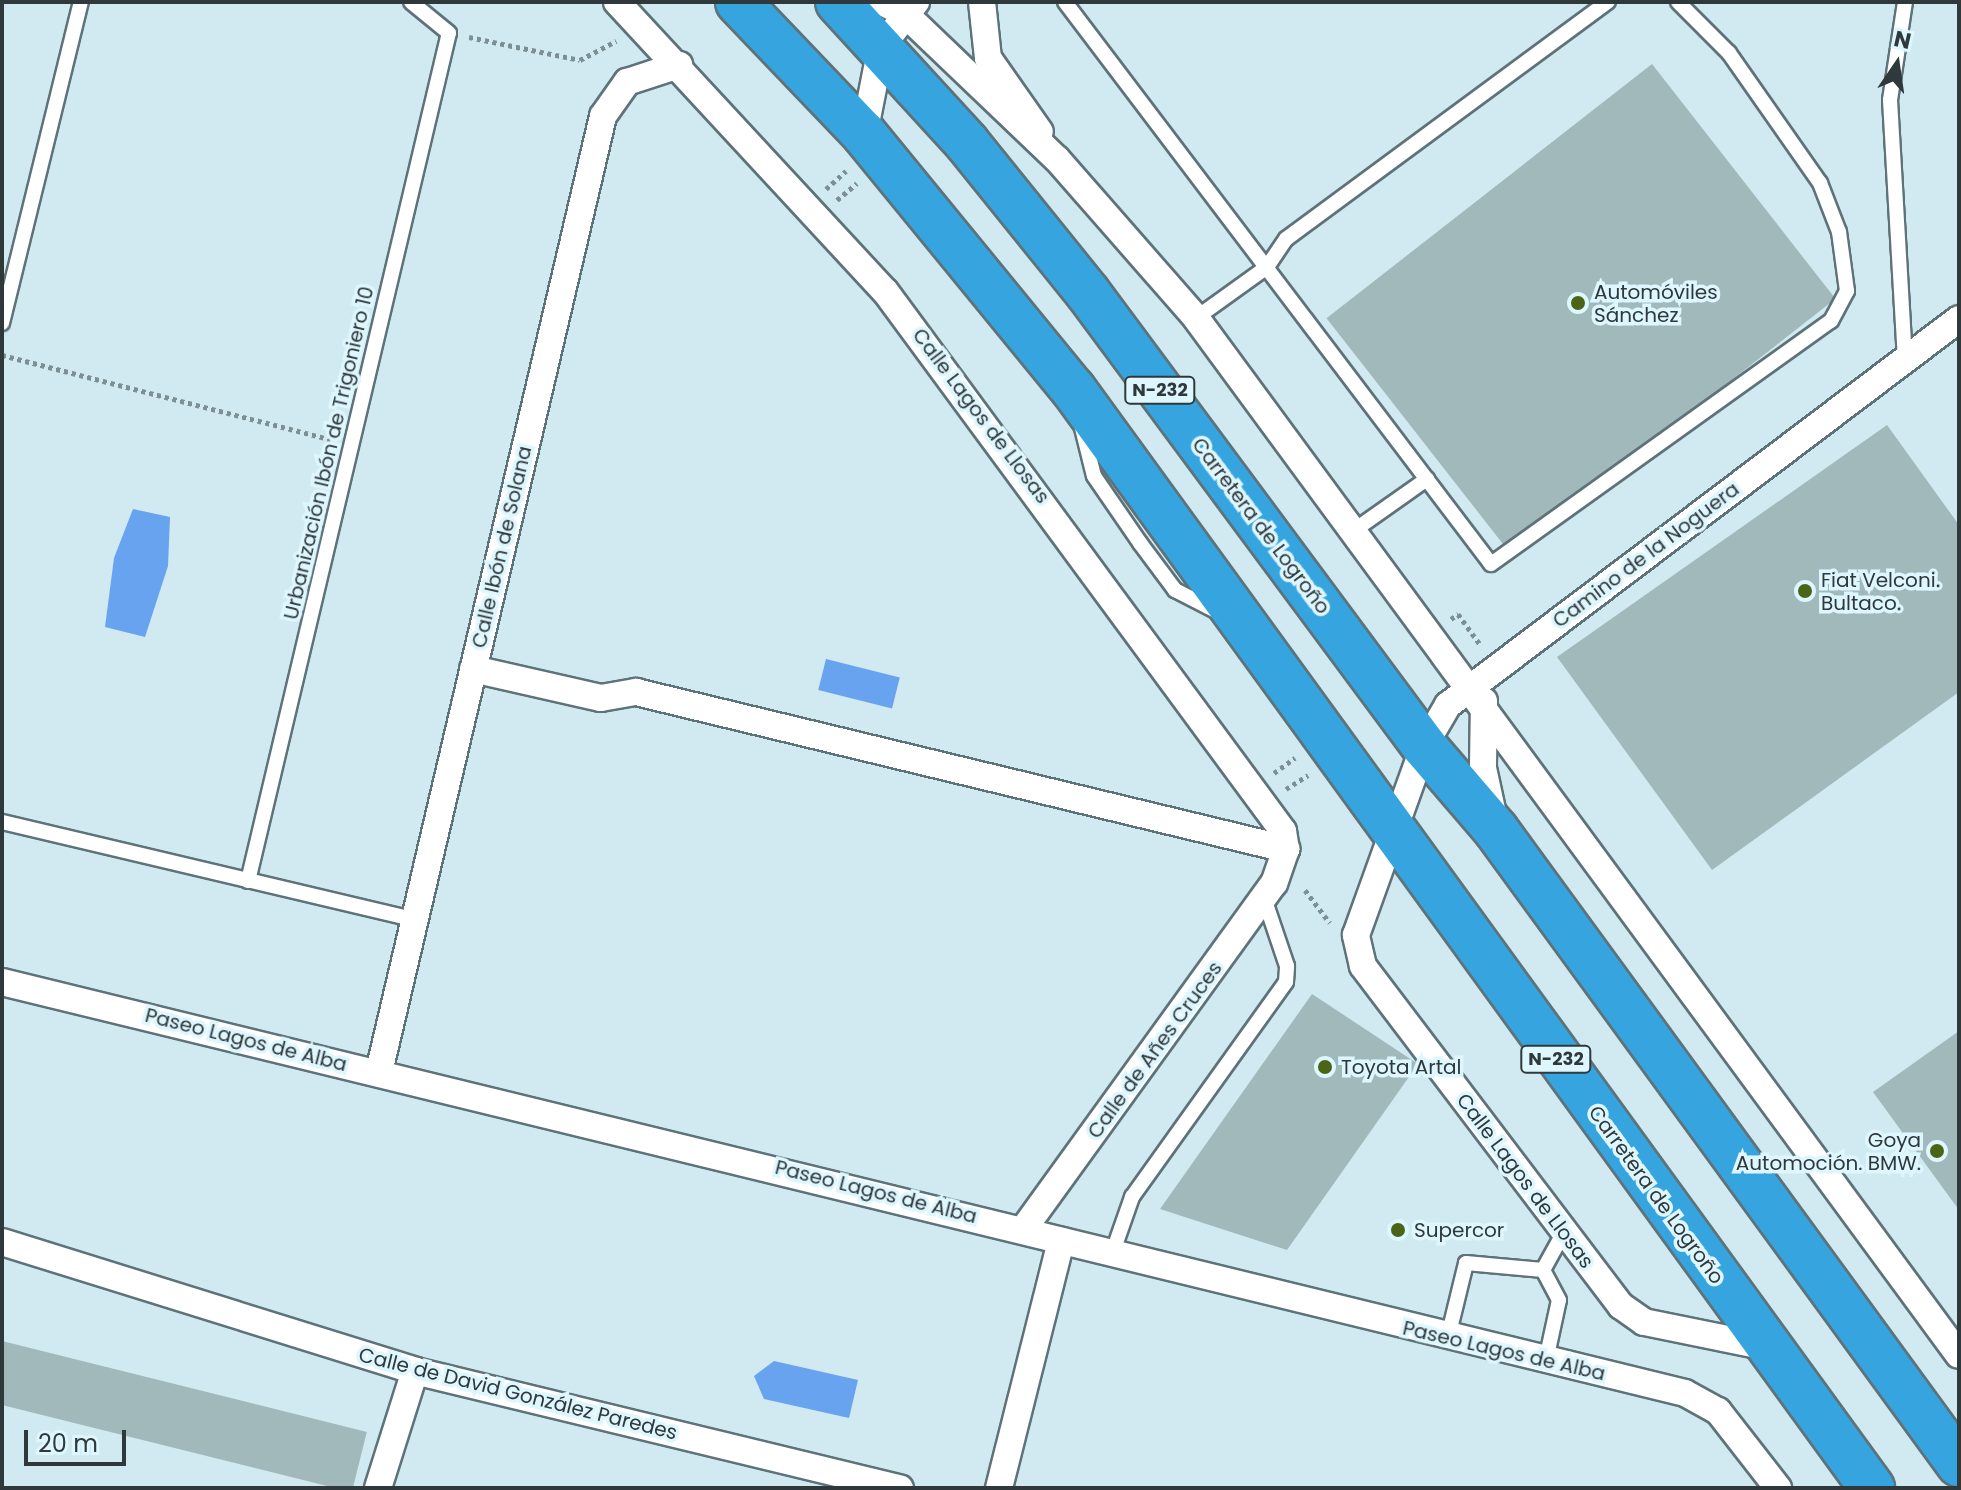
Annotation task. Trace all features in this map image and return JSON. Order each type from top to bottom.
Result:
[{"type":"highway","name":"Carretera de Logroño","points":[[738,2],[864,134],[1073,389],[1247,626],[1394,838],[1872,1488]]},
{"type":"highway","name":"Carretera de Logroño","points":[[838,2],[896,16],[1088,293],[1424,746],[1496,830],[1959,1464]]},
{"type":"street","name":"Calle Lagos de Llosas","points":[[617,2],[810,203],[981,414],[1277,816],[1284,859]]},
{"type":"street","points":[[982,2],[988,58],[1057,159]]},
{"type":"street","points":[[864,134],[896,16]]},
{"type":"street","name":"Carretera de Logroño","points":[[896,16],[1057,159],[1196,318],[1478,694],[1959,1355]]},
{"type":"street","name":"Calle Ibón de Solana","points":[[379,1072],[603,116],[627,82],[679,65]]},
{"type":"street","name":"Camino de la Noguera","points":[[1394,838],[1424,746],[1448,705],[1478,694],[1905,358],[1959,319]]},
{"type":"street","points":[[473,669],[601,698],[636,692],[1284,859]]},
{"type":"street","name":"Carretera de Logroño","points":[[1478,694],[1483,768],[1496,830]]},
{"type":"street","name":"Calle Lagos de Llosas","points":[[1394,838],[1361,913],[1356,950],[1363,966],[1630,1315],[1767,1347]]},
{"type":"street","name":"Calle de Añes Cruces","points":[[1024,1228],[1264,898],[1284,859]]},
{"type":"street","name":"Paseo Lagos de Alba","points":[[2,982],[1024,1228],[1111,1257],[1697,1397],[1736,1432],[1778,1488]]},
{"type":"street","points":[[999,1488],[1061,1241]]},
{"type":"street","name":"Calle de David González Paredes","points":[[2,1242],[415,1371],[834,1480],[900,1488]]},
{"type":"street","points":[[378,1488],[415,1371]]},
{"type":"lane","points":[[2,323],[81,2]]},
{"type":"lane","points":[[411,2],[449,33]]},
{"type":"lane","points":[[1065,2],[1491,564],[1831,321],[1847,291],[1839,232],[1820,183],[1729,53],[1678,2]]},
{"type":"lane","points":[[1196,318],[1267,267],[1286,239],[1608,2]]},
{"type":"lane","points":[[1905,2],[1890,100],[1905,358]]},
{"type":"lane","name":"Urbanización Ibón de Trigoniero 10","points":[[248,881],[449,33]]},
{"type":"lane","points":[[1356,529],[1427,479]]},
{"type":"lane","points":[[2,822],[415,920]]},
{"type":"lane","points":[[1111,1257],[1132,1197],[1286,982],[1287,966],[1264,898]]},
{"type":"lane","points":[[1543,1270],[1564,1232]]},
{"type":"lane","points":[[1448,1337],[1466,1263],[1543,1270]]},
{"type":"lane","points":[[1543,1270],[1559,1300],[1546,1360]]},
{"type":"path","points":[[449,33],[580,60],[637,22]]},
{"type":"path","points":[[2,355],[352,445]]},
{"type":"water","points":[[133,509],[170,517],[168,566],[145,637],[105,627],[114,558]]},
{"type":"water","points":[[826,659],[900,677],[892,708],[818,690]]},
{"type":"water","points":[[774,1361],[858,1380],[849,1418],[764,1399],[754,1376]]},
{"type":"building","name":"Automóviles Sánchez","points":[[1652,64],[1835,299],[1510,553],[1327,318]]},
{"type":"building","name":"Fiat Velconi. Bultaco.","points":[[1887,425],[1959,525],[1959,692],[1712,870],[1557,657]]},
{"type":"building","points":[[1312,994],[1418,1064],[1287,1250],[1160,1209]]},
{"type":"building","name":"Goya Automoción. BMW.","points":[[1959,1031],[1959,1210],[1873,1092]]},
{"type":"building","points":[[2,1341],[367,1432],[353,1488],[335,1488],[2,1405]]},
{"type":"place","name":"Automóviles Sánchez","points":[[1578,303]]},
{"type":"place","name":"Fiat Velconi. Bultaco.","points":[[1805,591]]},
{"type":"place","name":"Toyota Artal","points":[[1325,1067]]},
{"type":"place","name":"Goya Automoción. BMW.","points":[[1937,1151]]},
{"type":"place","name":"Supercor","points":[[1398,1230]]}]
